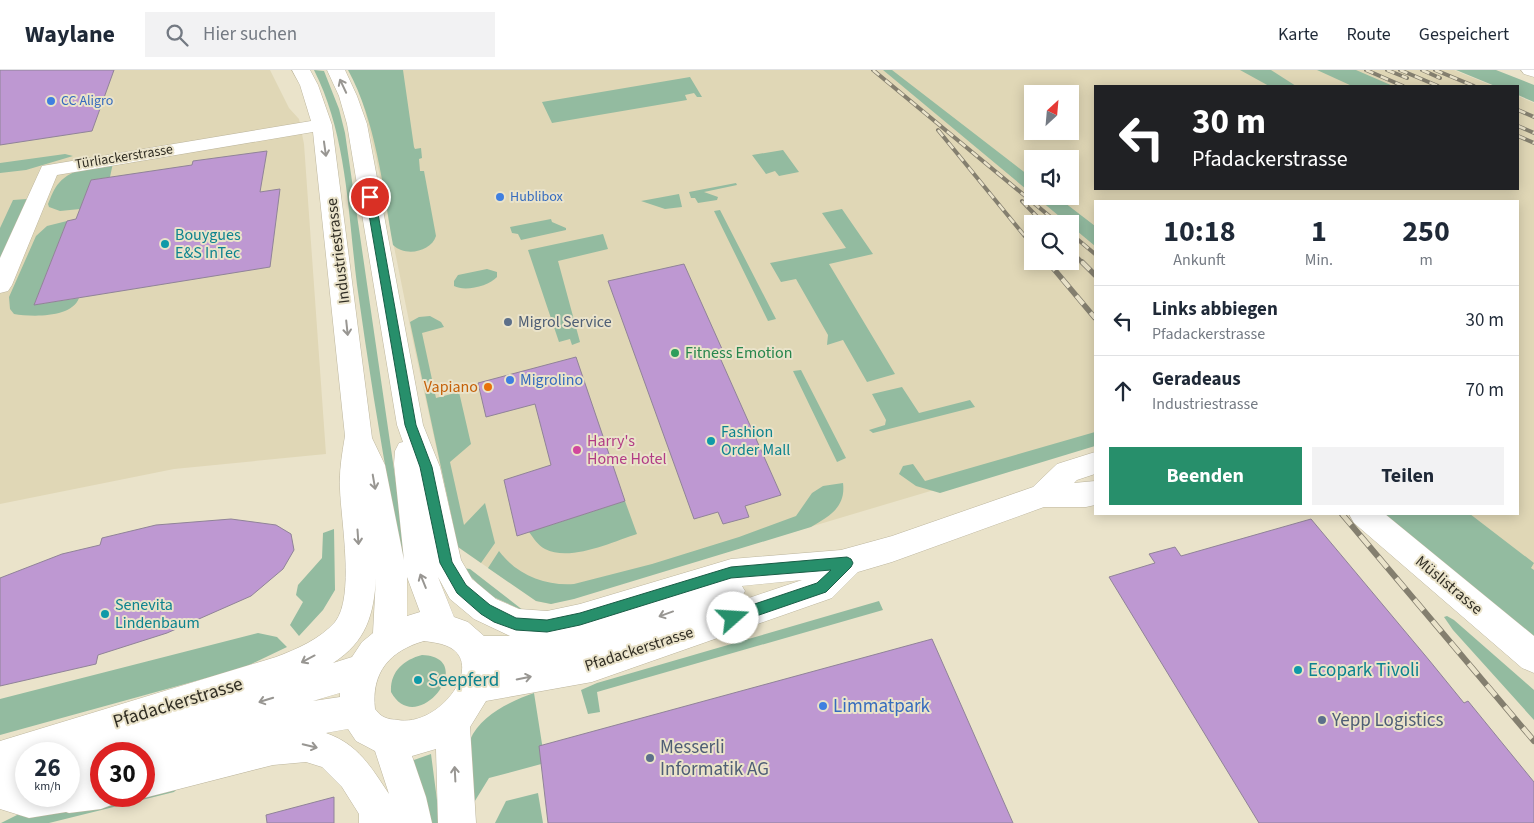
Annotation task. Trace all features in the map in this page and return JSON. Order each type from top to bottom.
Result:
[{"type":"main road","name":"Industriestrasse","points":[[300,70],[309,85],[322,125],[359,436],[354,470],[361,589],[357,611],[347,630]]},
{"type":"main road","points":[[336,70],[348,96],[357,124],[410,425],[408,464],[420,571],[441,626]]},
{"type":"main road","points":[[1530,70],[1534,72]]},
{"type":"main road","name":"Türliackerstrasse","points":[[0,284],[50,170],[322,125]]},
{"type":"main road","name":"Pfadackerstrasse","points":[[410,425],[426,467],[446,563],[461,589],[485,609],[516,624],[547,626],[580,619],[731,573],[847,563]]},
{"type":"main road","name":"Industriestrasse","points":[[359,436],[371,464],[392,580],[391,622],[388,641]]},
{"type":"main road","name":"Pfadackerstrasse","points":[[1043,495],[1067,472],[1094,464]]},
{"type":"main road","name":"Pfadackerstrasse","points":[[475,651],[544,651],[587,643],[754,582],[847,563],[1043,495],[1086,496],[1094,493]]},
{"type":"main road","name":"Müslistrasse","points":[[1365,515],[1534,657]]},
{"type":"main road","name":"Pfadackerstrasse","points":[[476,687],[592,666],[821,588],[847,563]]},
{"type":"main road","points":[[424,626],[441,626],[456,631],[467,639],[475,651],[479,668],[476,687],[467,705],[452,721],[432,734],[411,740],[389,739],[375,733],[364,724],[358,711],[356,691],[362,670],[373,654],[388,641],[405,631],[424,626]]},
{"type":"main road","name":"Pfadackerstrasse","points":[[0,759],[276,673],[303,662],[327,648],[347,630]]},
{"type":"main road","name":"Pfadackerstrasse","points":[[80,756],[362,670]]},
{"type":"main road","points":[[155,756],[275,724],[358,711]]},
{"type":"main road","points":[[452,721],[457,823]]},
{"type":"main road","points":[[389,739],[408,797],[413,823]]},
{"type":"main road","points":[[155,777],[273,747],[306,744],[333,753],[355,774],[377,809],[378,823]]},
{"type":"shaded area","points":[[0,70],[270,70],[289,108],[299,119],[304,144],[326,454],[174,469],[0,504]]},
{"type":"shaded area","points":[[355,70],[1454,70],[1491,85],[1094,85],[1094,190],[1519,190],[1519,96],[1534,103],[1534,606],[1422,515],[1519,515],[1519,200],[1094,200],[1094,442],[551,604],[536,601],[458,547],[414,346],[376,157]]},
{"type":"green space","points":[[314,70],[324,71],[339,109],[345,133],[409,562],[403,562],[378,424],[357,285],[340,148],[325,95]]},
{"type":"green space","points":[[348,70],[403,70],[414,147],[415,149],[421,148],[422,158],[419,159],[420,171],[424,171],[436,236],[429,246],[423,249],[411,252],[398,249],[393,245],[382,178],[372,133],[358,90]]},
{"type":"green space","points":[[883,70],[892,70],[1024,172],[1024,187]]},
{"type":"green space","points":[[1240,70],[1271,70],[1294,85],[1267,85]]},
{"type":"green space","points":[[1317,70],[1356,70],[1391,85],[1350,85]]},
{"type":"green space","points":[[1456,70],[1496,70],[1534,85],[1534,102],[1519,95],[1519,85],[1493,85]]},
{"type":"green space","points":[[690,77],[702,97],[697,97],[694,93],[685,95],[687,100],[552,123],[542,102]]},
{"type":"green space","points":[[783,150],[799,172],[779,176],[775,171],[766,174],[752,155]]},
{"type":"green space","points":[[65,154],[73,156],[26,170],[0,173],[0,163]]},
{"type":"green space","points":[[113,163],[110,177],[91,180],[80,209],[60,211],[49,207],[48,204],[54,190],[64,178],[84,168]]},
{"type":"green space","points":[[736,183],[737,185],[704,192],[718,197],[717,200],[698,203],[695,198],[691,198],[689,192]]},
{"type":"green space","points":[[679,194],[682,207],[665,209],[641,201]]},
{"type":"green space","points":[[27,199],[0,261],[0,228],[13,200]]},
{"type":"green space","points":[[1046,205],[1068,205],[1094,225],[1094,245],[1079,233],[1079,215],[1058,215]]},
{"type":"green space","points":[[842,209],[873,254],[829,264],[895,374],[867,382],[843,340],[827,345],[828,335],[796,279],[781,282],[770,263],[846,248],[822,213]]},
{"type":"green space","points":[[720,210],[776,319],[768,321],[714,211]]},
{"type":"green space","points":[[551,219],[552,222],[566,228],[566,230],[521,240],[518,234],[512,233],[510,227]]},
{"type":"green space","points":[[67,221],[34,305],[79,298],[75,305],[60,313],[41,316],[14,314],[10,309],[9,297],[36,236],[47,226]]},
{"type":"green space","points":[[603,234],[608,249],[558,261],[580,342],[572,345],[570,339],[559,342],[528,250]]},
{"type":"green space","points":[[487,269],[497,272],[497,277],[488,283],[470,288],[454,286],[454,281],[458,275]]},
{"type":"green space","points":[[430,316],[441,322],[444,327],[422,333],[436,398],[459,392],[471,444],[450,462],[464,525],[485,503],[495,543],[481,563],[458,547],[410,322],[419,317]]},
{"type":"green space","points":[[801,370],[846,458],[837,462],[793,371]]},
{"type":"green space","points":[[902,387],[919,413],[970,400],[975,407],[873,433],[869,430],[885,425],[886,420],[872,394]]},
{"type":"green space","points":[[1094,432],[1094,446],[940,493],[916,486],[899,474],[903,466],[913,464],[925,481]]},
{"type":"green space","points":[[843,483],[842,498],[839,505],[830,515],[811,527],[574,599],[551,604],[536,601],[488,568],[499,551],[514,567],[532,577],[553,583],[574,584],[652,564],[739,537],[796,516],[812,493],[823,486]]},
{"type":"green space","points":[[625,501],[637,534],[603,546],[579,552],[555,552],[545,549],[536,542],[529,532]]},
{"type":"green space","points":[[1385,515],[1471,515],[1534,563],[1531,568],[1534,570],[1534,637]]},
{"type":"green space","points":[[334,529],[335,590],[323,610],[299,636],[290,625],[303,602],[296,595],[298,585],[322,558],[323,533]]},
{"type":"green space","points":[[462,568],[470,569],[524,611],[489,595]]},
{"type":"green space","points":[[879,601],[883,610],[597,692],[600,712],[588,714],[581,690],[597,683]]},
{"type":"green space","points":[[1447,616],[1534,690],[1534,720],[1453,630],[1444,617]]},
{"type":"green space","points":[[258,633],[277,637],[287,647],[243,668],[0,735],[0,699]]},
{"type":"green space","points":[[422,655],[438,659],[445,668],[445,680],[438,692],[428,702],[415,707],[402,704],[391,692],[395,673],[409,660]]},
{"type":"green space","points":[[534,693],[545,763],[489,778],[470,809],[470,740],[481,723],[497,710]]},
{"type":"green space","points":[[431,754],[440,823],[428,823],[421,783],[411,761]]},
{"type":"green space","points":[[169,785],[178,788],[174,792],[155,797],[155,788]]},
{"type":"green space","points":[[538,793],[543,823],[495,823],[506,801]]},
{"type":"green space","points":[[90,804],[90,807],[114,807],[49,823],[1,823],[23,812],[80,807],[80,805]]},
{"type":"building","name":"CC Aligro","points":[[0,70],[114,70],[92,131],[0,145]]},
{"type":"building","name":"Bouygues E&S InTec","points":[[267,151],[260,192],[280,189],[270,267],[34,305],[67,221],[76,219],[91,180],[192,165],[193,161]]},
{"type":"building","name":"Fashion Order Mall","points":[[684,264],[722,349],[717,351],[781,495],[745,506],[749,517],[723,524],[718,512],[694,519],[608,281]]},
{"type":"building","name":"Harry's Home Hotel","points":[[576,357],[625,501],[517,536],[504,480],[551,465],[535,404],[486,417],[478,383]]},
{"type":"building","name":"Senevita Lindenbaum","points":[[231,519],[276,525],[291,534],[294,550],[283,569],[251,596],[167,633],[98,655],[96,664],[0,686],[0,578],[62,554],[100,545],[102,538],[156,525]]},
{"type":"building","name":"Ecopark Tivoli","points":[[1311,519],[1464,703],[1468,701],[1534,782],[1534,823],[1259,823],[1109,577],[1155,563],[1149,554],[1175,547],[1181,556]]},
{"type":"building","name":"Limmatpark","points":[[932,639],[1013,823],[548,823],[539,746]]},
{"type":"building","points":[[334,797],[334,823],[267,823],[266,815]]},
{"type":"railway","points":[[873,70],[1048,215]]},
{"type":"railway","points":[[1366,70],[1401,85]]},
{"type":"railway","points":[[1387,70],[1407,78]]},
{"type":"railway","points":[[1400,70],[1436,85]]},
{"type":"railway","points":[[1422,70],[1440,78]]},
{"type":"railway","points":[[1435,70],[1472,85]]},
{"type":"railway","points":[[1519,110],[1534,117]]},
{"type":"railway","points":[[1519,126],[1534,133]]},
{"type":"railway","points":[[938,130],[1024,235]]},
{"type":"railway","points":[[1519,136],[1534,143]]},
{"type":"railway","points":[[1022,201],[1035,215]]},
{"type":"railway","points":[[1079,241],[1094,253]]},
{"type":"railway","points":[[1079,259],[1094,274]]},
{"type":"railway","points":[[1055,270],[1094,317]]},
{"type":"railway","points":[[1343,515],[1534,741]]},
{"type":"place","name":"CC Aligro","points":[[51,101]]},
{"type":"place","name":"Hublibox","points":[[500,197]]},
{"type":"place","name":"Bouygues E&S InTec","points":[[165,244]]},
{"type":"place","name":"Migrol Service","points":[[508,322]]},
{"type":"place","name":"Fitness Emotion","points":[[675,353]]},
{"type":"place","name":"Migrolino","points":[[510,380]]},
{"type":"place","name":"Vapiano","points":[[488,387]]},
{"type":"place","name":"Fashion Order Mall","points":[[711,441]]},
{"type":"place","name":"Harry's Home Hotel","points":[[577,450]]},
{"type":"place","name":"Senevita Lindenbaum","points":[[105,614]]},
{"type":"place","name":"Ecopark Tivoli","points":[[1298,670]]},
{"type":"place","name":"Seepferd","points":[[418,680]]},
{"type":"place","name":"Limmatpark","points":[[823,706]]},
{"type":"place","name":"Yepp Logistics","points":[[1322,720]]},
{"type":"place","name":"Messerli Informatik AG","points":[[650,758]]},
{"type":"route","points":[[370,197],[410,425],[426,467],[446,563],[461,589],[485,609],[499,617],[516,624],[547,626],[580,619],[731,573],[847,563],[821,588],[733,618]]}]
